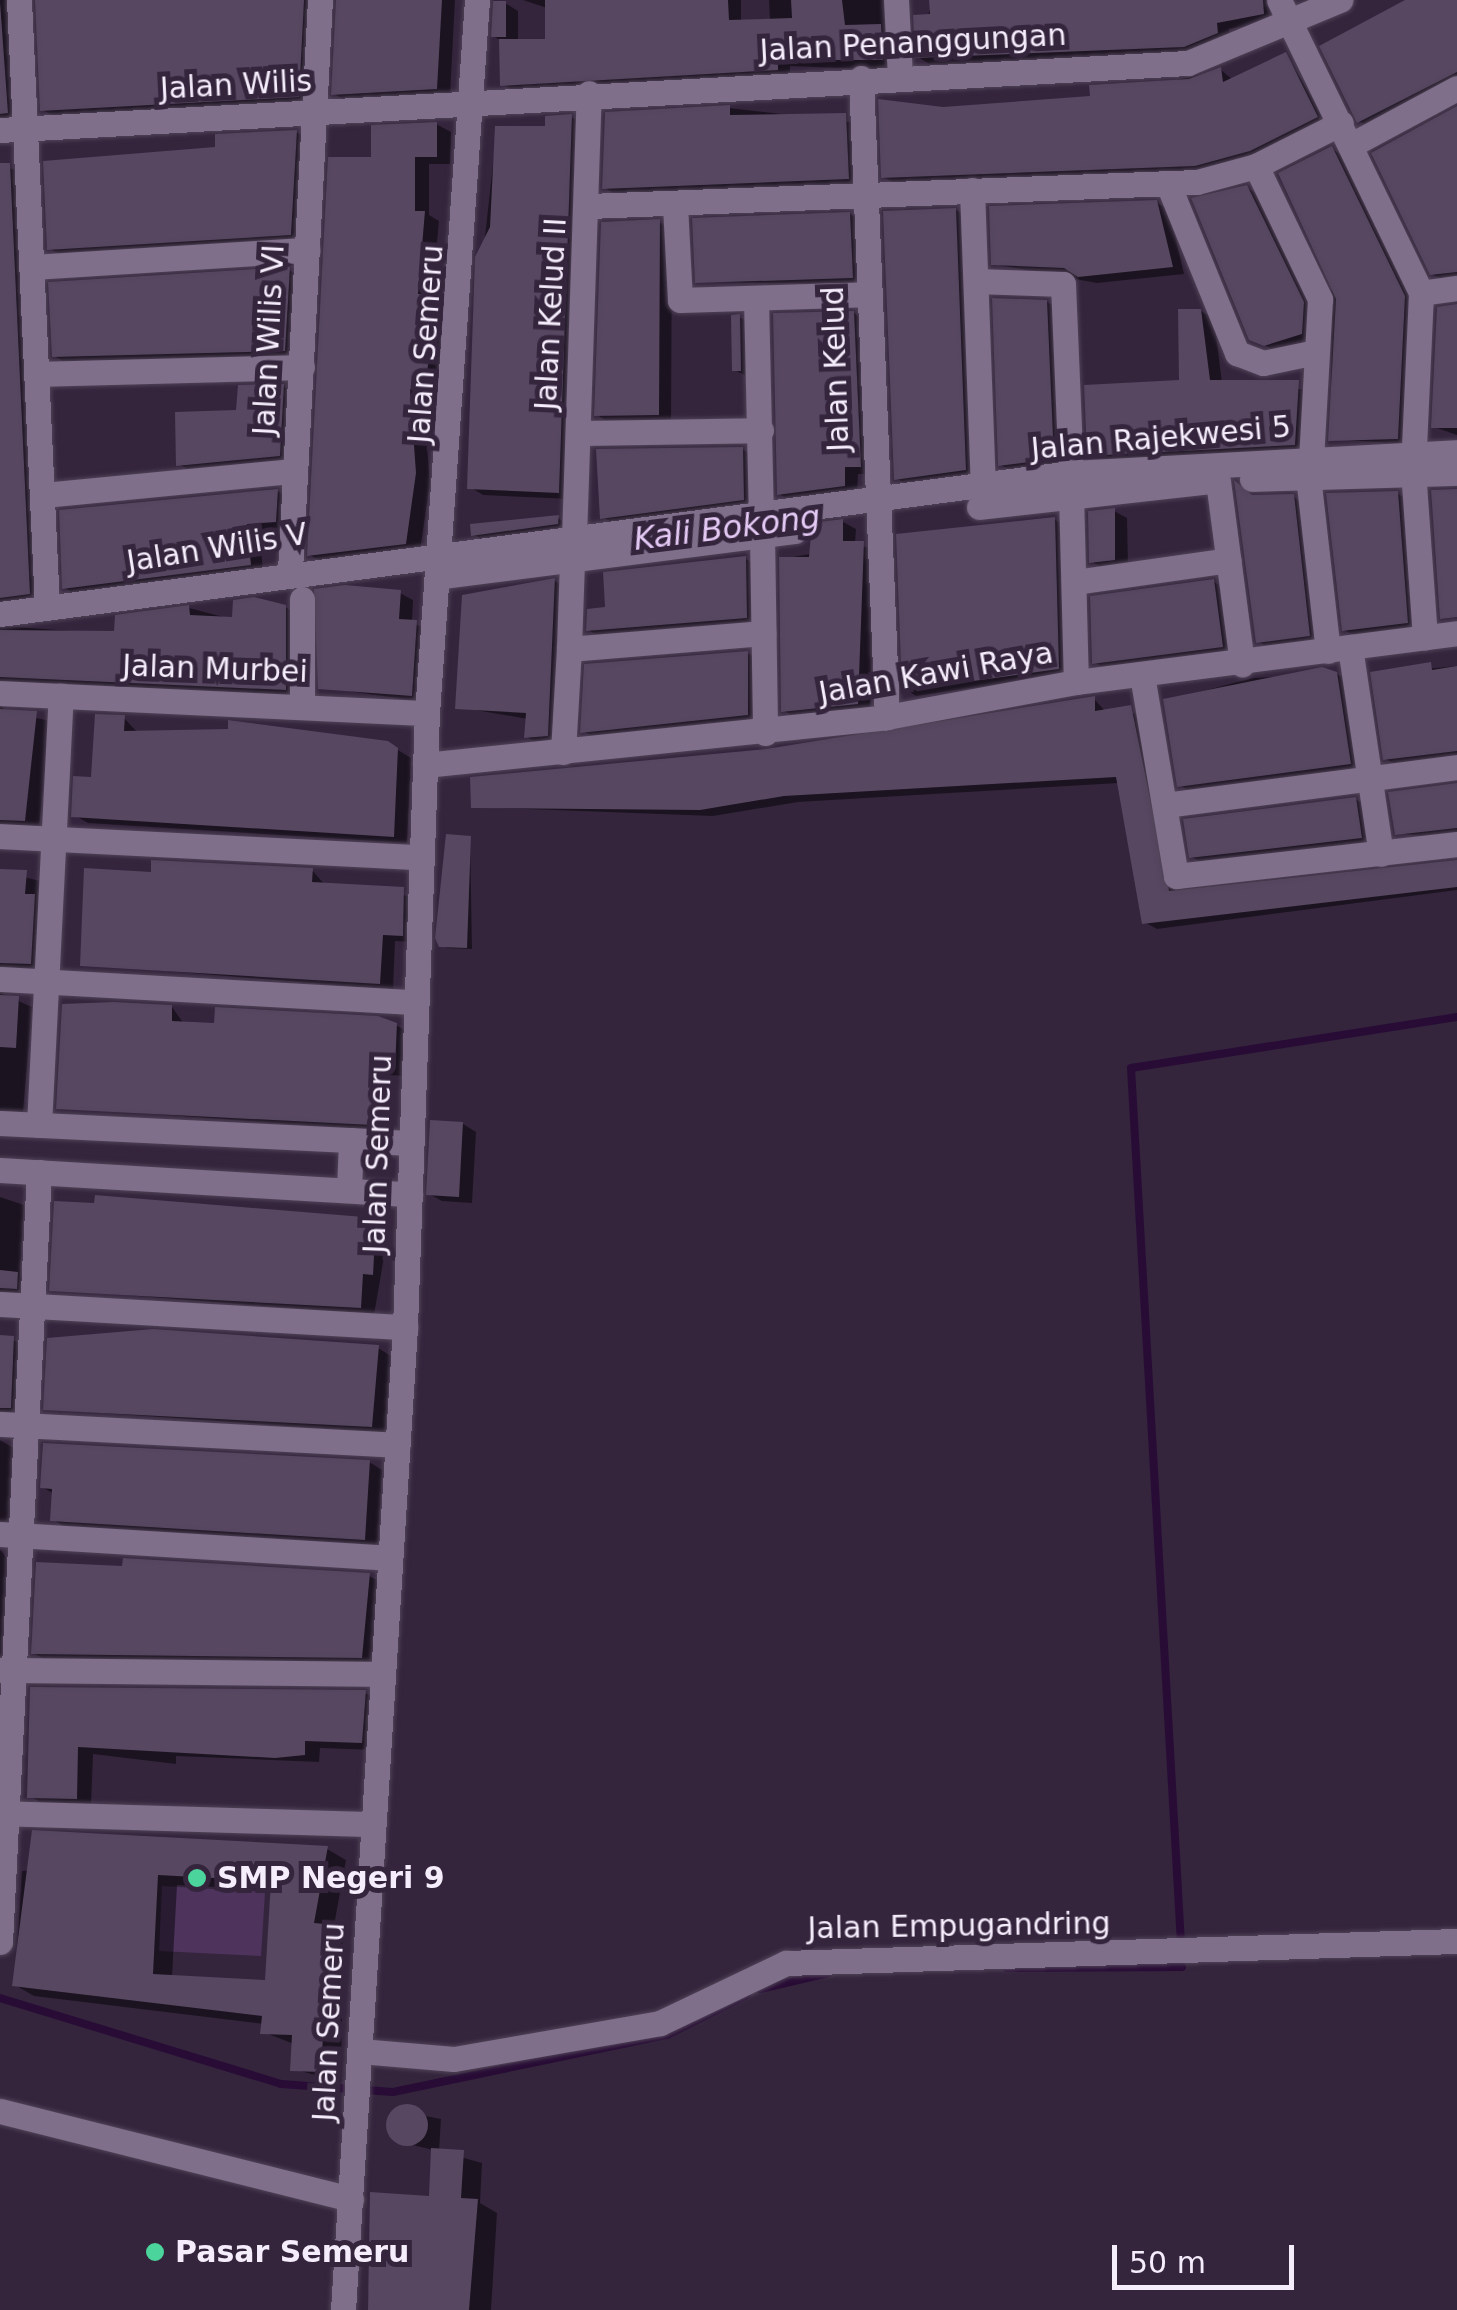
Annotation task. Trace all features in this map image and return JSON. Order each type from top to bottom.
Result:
[{"type":"street","points":[[19,0],[10,130],[34,267],[47,607]]},
{"type":"street","name":"Jalan Wilis VI","points":[[290,570],[320,0]]},
{"type":"street","name":"Jalan Semeru","points":[[343,2310],[379,1674],[404,1326],[427,713],[443,563],[476,104],[477,0]]},
{"type":"street","points":[[896,0],[900,76]]},
{"type":"street","points":[[1279,0],[1421,293],[1414,464],[1425,638]]},
{"type":"street","name":"Jalan Penanggungan","points":[[476,104],[589,93],[1188,63],[1293,26],[1340,0]]},
{"type":"street","name":"Jalan Kelud","points":[[861,78],[866,294],[887,718]]},
{"type":"street","points":[[589,206],[865,200],[972,190],[1168,184],[1256,166],[1456,90]]},
{"type":"street","name":"Jalan Kelud II","points":[[563,752],[589,206],[589,93]]},
{"type":"street","name":"Jalan Wilis","points":[[10,130],[476,104]]},
{"type":"street","points":[[1256,166],[1320,299],[1311,354],[1310,467],[1339,649],[1371,778],[1380,854]]},
{"type":"street","points":[[1168,184],[1237,353],[1263,363],[1311,354]]},
{"type":"street","points":[[972,190],[984,490]]},
{"type":"street","points":[[675,205],[680,300],[866,294]]},
{"type":"street","points":[[34,267],[307,250]]},
{"type":"street","points":[[976,281],[1063,284],[1076,682]]},
{"type":"street","points":[[1421,293],[1457,288]]},
{"type":"street","points":[[756,299],[765,732]]},
{"type":"street","points":[[38,374],[302,367]]},
{"type":"street","points":[[579,433],[761,430]]},
{"type":"street","points":[[1414,464],[1457,452]]},
{"type":"street","points":[[875,513],[1071,484],[1218,480],[1310,467],[1414,464],[1457,473]]},
{"type":"street","name":"Jalan Rajekwesi 5","points":[[875,513],[984,490],[1310,467]]},
{"type":"street","points":[[43,495],[294,470]]},
{"type":"street","points":[[1218,480],[1242,664]]},
{"type":"street","name":"Jalan Wilis V","points":[[0,614],[290,570],[443,563],[875,513]]},
{"type":"street","points":[[1074,582],[1228,560]]},
{"type":"street","points":[[302,598],[302,704]]},
{"type":"street","points":[[569,650],[763,633]]},
{"type":"street","name":"Jalan Kawi Raya","points":[[425,765],[887,718],[1076,682],[1457,634]]},
{"type":"street","points":[[1142,674],[1176,876],[1457,844]]},
{"type":"street","name":"Jalan Murbei","points":[[0,693],[302,704],[427,713]]},
{"type":"street","points":[[38,1125],[61,696]]},
{"type":"street","points":[[1165,805],[1457,767]]},
{"type":"street","points":[[0,836],[421,858]]},
{"type":"street","points":[[0,979],[414,1002]]},
{"type":"street","points":[[0,1123],[411,1143]]},
{"type":"street","points":[[349,1190],[351,1140]]},
{"type":"street","points":[[0,1170],[410,1194]]},
{"type":"street","points":[[0,1942],[10,1535],[27,1425],[39,1172]]},
{"type":"street","points":[[0,1304],[404,1326]]},
{"type":"street","points":[[0,1424],[397,1445]]},
{"type":"street","points":[[10,1535],[388,1558]]},
{"type":"street","points":[[5,1670],[379,1674]]},
{"type":"street","points":[[2,1813],[372,1824]]},
{"type":"street","name":"Jalan Empugandring","points":[[360,2057],[454,2059],[660,2023],[786,1963],[1457,1941]]},
{"type":"street","points":[[0,2111],[351,2200]]},
{"type":"shaded area","points":[[162,1886],[265,1892],[261,1956],[159,1951]]},
{"type":"building","points":[[35,0],[304,0],[299,97],[40,111]]},
{"type":"building","points":[[336,0],[442,0],[437,89],[331,95]]},
{"type":"building","points":[[545,0],[728,0],[729,20],[792,18],[791,0],[842,0],[845,25],[881,24],[883,60],[778,60],[778,70],[500,86],[499,39],[545,39]]},
{"type":"building","points":[[929,0],[1263,0],[1264,14],[1217,23],[1218,33],[1184,47],[915,58],[913,15],[930,14]]},
{"type":"building","points":[[1405,0],[1457,0],[1457,72],[1357,123],[1319,46]]},
{"type":"building","points":[[493,1],[506,1],[506,37],[491,37]]},
{"type":"building","points":[[0,2],[8,113],[0,114]]},
{"type":"building","points":[[1286,52],[1318,117],[1250,151],[1195,166],[881,178],[878,99],[943,107],[1090,96],[1089,85],[1189,79],[1221,67],[1223,82]]},
{"type":"building","points":[[730,105],[730,115],[846,113],[849,179],[602,189],[605,112]]},
{"type":"building","points":[[1457,106],[1457,272],[1430,275],[1371,153]]},
{"type":"building","points":[[572,114],[559,493],[467,489],[475,257],[490,227],[495,126],[545,126],[545,116]]},
{"type":"building","points":[[437,122],[437,157],[415,157],[415,211],[425,211],[418,294],[440,294],[424,389],[410,389],[416,473],[406,544],[307,556],[328,157],[371,157],[371,125]]},
{"type":"building","points":[[297,130],[291,235],[47,250],[43,161],[215,147],[215,134]]},
{"type":"building","points":[[1332,146],[1405,296],[1398,439],[1328,441],[1336,299],[1278,173]]},
{"type":"building","points":[[0,163],[10,163],[30,594],[0,598]]},
{"type":"building","points":[[1247,185],[1304,302],[1302,334],[1264,346],[1249,340],[1191,198]]},
{"type":"building","points":[[1157,200],[1173,267],[1078,277],[1064,268],[991,265],[989,206]]},
{"type":"building","points":[[956,208],[966,470],[894,480],[883,211]]},
{"type":"building","points":[[850,212],[853,278],[695,283],[692,218]]},
{"type":"building","points":[[660,219],[659,415],[594,416],[601,222]]},
{"type":"building","points":[[290,267],[285,351],[52,357],[48,282]]},
{"type":"building","points":[[992,298],[1047,300],[1054,459],[998,466]]},
{"type":"building","points":[[1457,304],[1457,428],[1431,428],[1437,307]]},
{"type":"building","points":[[1178,309],[1201,309],[1210,380],[1299,380],[1295,445],[1087,456],[1084,385],[1179,380]]},
{"type":"building","points":[[854,311],[861,467],[845,467],[845,486],[777,495],[773,313]]},
{"type":"building","points":[[740,314],[741,371],[732,371],[731,315]]},
{"type":"building","points":[[284,384],[280,456],[176,466],[175,412],[236,410],[238,385]]},
{"type":"building","points":[[743,447],[744,500],[600,519],[596,449]]},
{"type":"building","points":[[1234,480],[1252,495],[1294,494],[1310,636],[1256,643]]},
{"type":"building","points":[[278,489],[276,522],[247,524],[251,565],[62,589],[59,510]]},
{"type":"building","points":[[1457,489],[1457,617],[1440,619],[1431,490]]},
{"type":"building","points":[[1398,491],[1408,623],[1342,631],[1326,493]]},
{"type":"building","points":[[1115,508],[1115,560],[1089,563],[1088,511]]},
{"type":"building","points":[[559,515],[558,524],[471,536],[470,524]]},
{"type":"building","points":[[1055,517],[1059,669],[902,691],[896,534]]},
{"type":"building","points":[[843,519],[843,541],[864,541],[858,704],[781,712],[779,557],[809,557],[812,523]]},
{"type":"building","points":[[746,556],[747,618],[586,631],[587,609],[605,607],[603,572]]},
{"type":"building","points":[[555,578],[548,736],[524,738],[526,713],[455,709],[462,595]]},
{"type":"building","points":[[1214,579],[1223,647],[1092,664],[1090,596]]},
{"type":"building","points":[[345,585],[401,590],[399,619],[417,620],[412,696],[318,689],[314,589]]},
{"type":"building","points":[[254,597],[286,605],[286,690],[0,677],[0,630],[114,631],[115,615],[189,605],[190,615],[232,617],[233,600]]},
{"type":"building","points":[[748,651],[748,715],[580,733],[584,664]]},
{"type":"building","points":[[1431,662],[1432,670],[1457,666],[1457,751],[1383,760],[1370,672]]},
{"type":"building","points":[[1322,667],[1337,672],[1351,764],[1177,787],[1163,699]]},
{"type":"building","points":[[1095,696],[1095,711],[1131,705],[1169,891],[1457,860],[1457,887],[1142,924],[1116,777],[784,796],[700,810],[471,808],[470,777],[766,749]]},
{"type":"building","points":[[0,709],[37,711],[25,821],[0,820]]},
{"type":"building","points":[[95,714],[125,715],[124,731],[228,729],[228,720],[388,741],[398,748],[394,837],[71,817],[73,776],[91,777]]},
{"type":"building","points":[[1457,783],[1457,828],[1395,835],[1388,792]]},
{"type":"building","points":[[1356,797],[1362,838],[1189,858],[1183,819]]},
{"type":"building","points":[[446,834],[471,836],[467,948],[439,947],[435,938]]},
{"type":"building","points":[[151,860],[313,868],[312,882],[404,887],[403,936],[383,935],[380,984],[80,966],[84,868],[151,872]]},
{"type":"building","points":[[0,869],[27,870],[25,894],[35,894],[31,964],[0,963]]},
{"type":"building","points":[[0,995],[19,996],[16,1048],[0,1047]]},
{"type":"building","points":[[62,1004],[172,1005],[172,1021],[214,1023],[215,1007],[378,1016],[397,1023],[395,1070],[375,1069],[372,1125],[56,1109]]},
{"type":"building","points":[[430,1120],[463,1122],[459,1197],[426,1195]]},
{"type":"building","points":[[95,1195],[376,1218],[373,1275],[363,1274],[361,1308],[49,1291],[54,1201],[94,1203]]},
{"type":"building","points":[[0,1270],[18,1272],[17,1289],[0,1288]]},
{"type":"building","points":[[153,1329],[379,1345],[372,1427],[43,1410],[47,1338]]},
{"type":"building","points":[[0,1335],[14,1336],[11,1408],[0,1408]]},
{"type":"building","points":[[43,1443],[370,1460],[365,1540],[50,1521],[52,1489],[40,1488]]},
{"type":"building","points":[[123,1558],[370,1573],[362,1658],[31,1654],[36,1562],[122,1566]]},
{"type":"building","points":[[30,1687],[366,1690],[362,1743],[305,1741],[305,1755],[275,1758],[78,1747],[77,1799],[27,1798]]},
{"type":"building","points":[[32,1830],[328,1846],[314,1923],[325,1924],[322,2072],[290,2071],[292,2035],[260,2034],[262,2016],[12,1986]],"holes":[[[158,1875],[271,1881],[265,1980],[153,1974]]]},
{"type":"building","points":[[407,2104],[422,2110],[428,2125],[422,2140],[407,2146],[392,2140],[386,2125],[392,2110]]},
{"type":"building","points":[[431,2148],[464,2150],[461,2198],[478,2199],[469,2310],[368,2310],[370,2192],[429,2196]]},
{"type":"waterway","points":[[1181,1943],[1131,1068],[1457,1017]]},
{"type":"waterway","points":[[1007,1968],[1182,1967]]},
{"type":"waterway","points":[[760,1989],[828,1973]]},
{"type":"waterway","points":[[0,1998],[281,2084],[393,2092],[667,2035],[747,1995]]},
{"type":"place","name":"SMP Negeri 9","points":[[197,1878]]},
{"type":"place","name":"Pasar Semeru","points":[[155,2252]]},
{"type":"water label","name":"Kali Bokong","points":[[727,528]]}]
